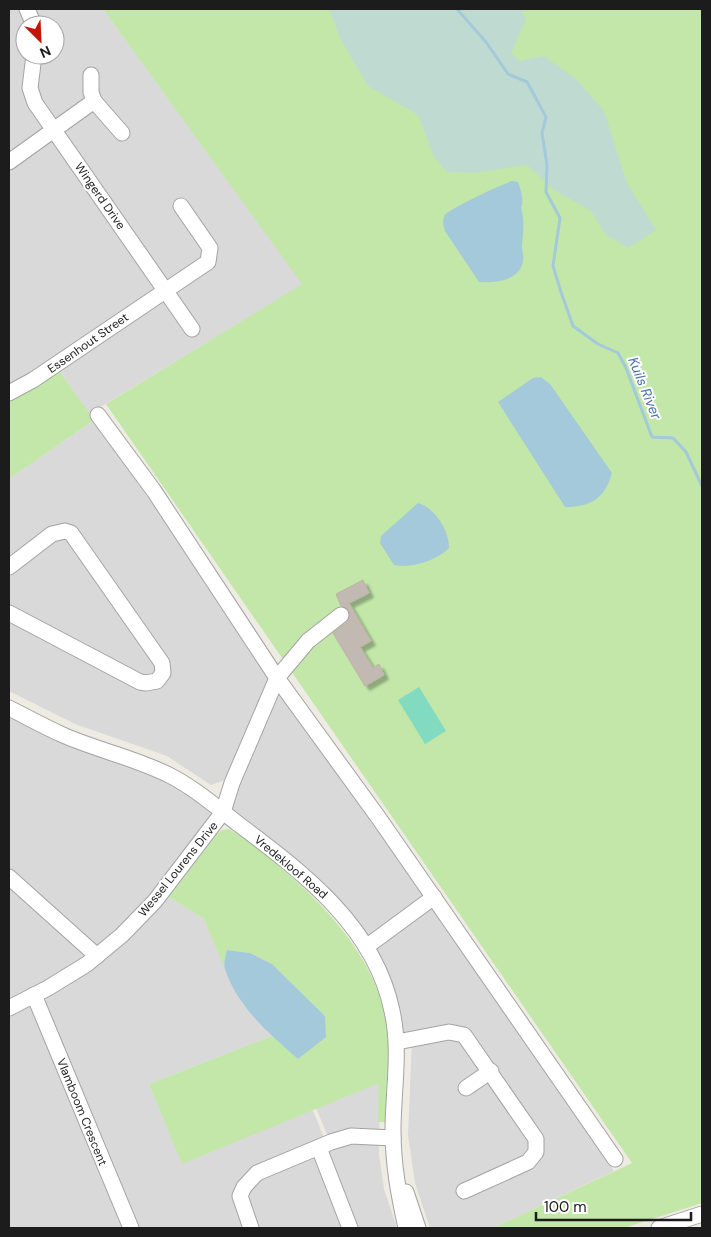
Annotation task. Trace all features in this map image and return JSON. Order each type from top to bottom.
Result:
[{"type":"street","name":"Wingerd Drive","points":[[33,65],[31,93],[35,103],[192,329]]},
{"type":"street","points":[[91,75],[91,92],[94,101],[122,133]]},
{"type":"street","points":[[9,162],[94,101]]},
{"type":"street","name":"Essenhout Street","points":[[9,393],[33,380],[165,289],[205,264],[210,256],[209,245],[181,206]]},
{"type":"street","points":[[98,415],[154,491],[278,678],[434,897],[615,1159]]},
{"type":"street","points":[[9,568],[19,557],[52,534],[65,531],[71,533],[162,663],[163,673],[157,681],[140,682],[9,613]]},
{"type":"street","points":[[223,812],[232,783],[278,678],[308,641],[341,615]]},
{"type":"street","name":"Vredekloof Road","points":[[9,708],[63,735],[172,776],[285,859],[326,896],[350,923],[366,947],[388,994],[397,1042],[393,1138],[395,1180],[406,1228]]},
{"type":"street","name":"Wessel Lourens Drive","points":[[9,1008],[34,995],[97,956],[122,935],[155,901],[223,812]]},
{"type":"street","points":[[9,877],[72,931],[97,956]]},
{"type":"street","points":[[366,947],[434,897]]},
{"type":"street","name":"Vlamboom Crescent","points":[[34,995],[130,1228]]},
{"type":"street","points":[[397,1042],[449,1032],[458,1032],[469,1039],[532,1131],[537,1145],[536,1152],[528,1162],[464,1191]]},
{"type":"street","points":[[466,1088],[491,1071]]},
{"type":"street","points":[[251,1228],[240,1200],[241,1191],[249,1180],[263,1170],[351,1136],[393,1138]]},
{"type":"street","points":[[319,1148],[350,1228]]},
{"type":"street","name":"Vredekloof Road","points":[[395,1157],[418,1228]]},
{"type":"street","points":[[659,1228],[702,1214]]},
{"type":"shaded area","points":[[9,9],[103,9],[303,284],[89,414],[55,364],[9,392]]},
{"type":"shaded area","points":[[329,9],[521,9],[526,19],[511,53],[520,61],[544,56],[576,79],[604,111],[627,183],[656,230],[628,248],[606,235],[591,211],[554,190],[527,165],[474,173],[447,172],[434,157],[418,115],[368,86],[341,40]]},
{"type":"shaded area","points":[[512,181],[518,182],[522,199],[523,259],[521,268],[512,277],[506,279],[479,282],[445,231],[444,217],[465,202]]},
{"type":"shaded area","points":[[541,377],[550,384],[612,473],[601,495],[589,503],[565,507],[498,402],[533,378]]},
{"type":"shaded area","points":[[94,420],[270,673],[271,686],[225,780],[211,785],[167,756],[75,724],[9,691],[9,479]]},
{"type":"shaded area","points":[[418,503],[430,510],[440,521],[447,534],[449,548],[431,560],[416,565],[394,565],[380,543],[381,536]]},
{"type":"shaded area","points":[[279,688],[614,1171],[493,1228],[430,1228],[415,1183],[408,1135],[412,1040],[397,1043],[358,934],[224,812]]},
{"type":"shaded area","points":[[9,706],[155,767],[223,811],[161,892],[204,919],[242,1003],[272,1036],[149,1084],[182,1163],[313,1110],[326,1143],[330,1142],[316,1108],[380,1082],[379,1154],[384,1189],[397,1228],[9,1228]]},
{"type":"shaded area","points":[[227,950],[250,953],[272,964],[325,1016],[326,1037],[298,1059],[265,1029],[237,995],[225,969],[224,962]]},
{"type":"green space","points":[[103,9],[702,9],[702,1203],[624,1228],[493,1228],[632,1163],[106,404],[302,284]]},
{"type":"green space","points":[[58,369],[94,420],[9,479],[9,398]]},
{"type":"green space","points":[[419,687],[446,731],[425,744],[398,700]]},
{"type":"green space","points":[[229,829],[264,853],[313,897],[344,932],[358,951],[369,971],[385,1015],[389,1038],[389,1070],[385,1122],[378,1122],[379,1083],[182,1164],[149,1084],[272,1036],[298,1059],[325,1016],[272,964],[250,953],[227,950],[224,967],[204,919],[169,897],[217,834],[222,830]]},
{"type":"building","points":[[363,580],[369,593],[349,603],[371,641],[360,647],[373,668],[379,664],[384,675],[365,686],[333,633],[347,622],[350,614],[348,609],[341,606],[336,594]]},
{"type":"waterway","name":"Kuils River","points":[[457,9],[486,42],[508,74],[527,82],[546,117],[542,133],[547,165],[546,192],[560,218],[553,266],[573,326],[598,344],[618,353],[626,368],[652,437],[673,438],[686,452],[702,486]]}]
